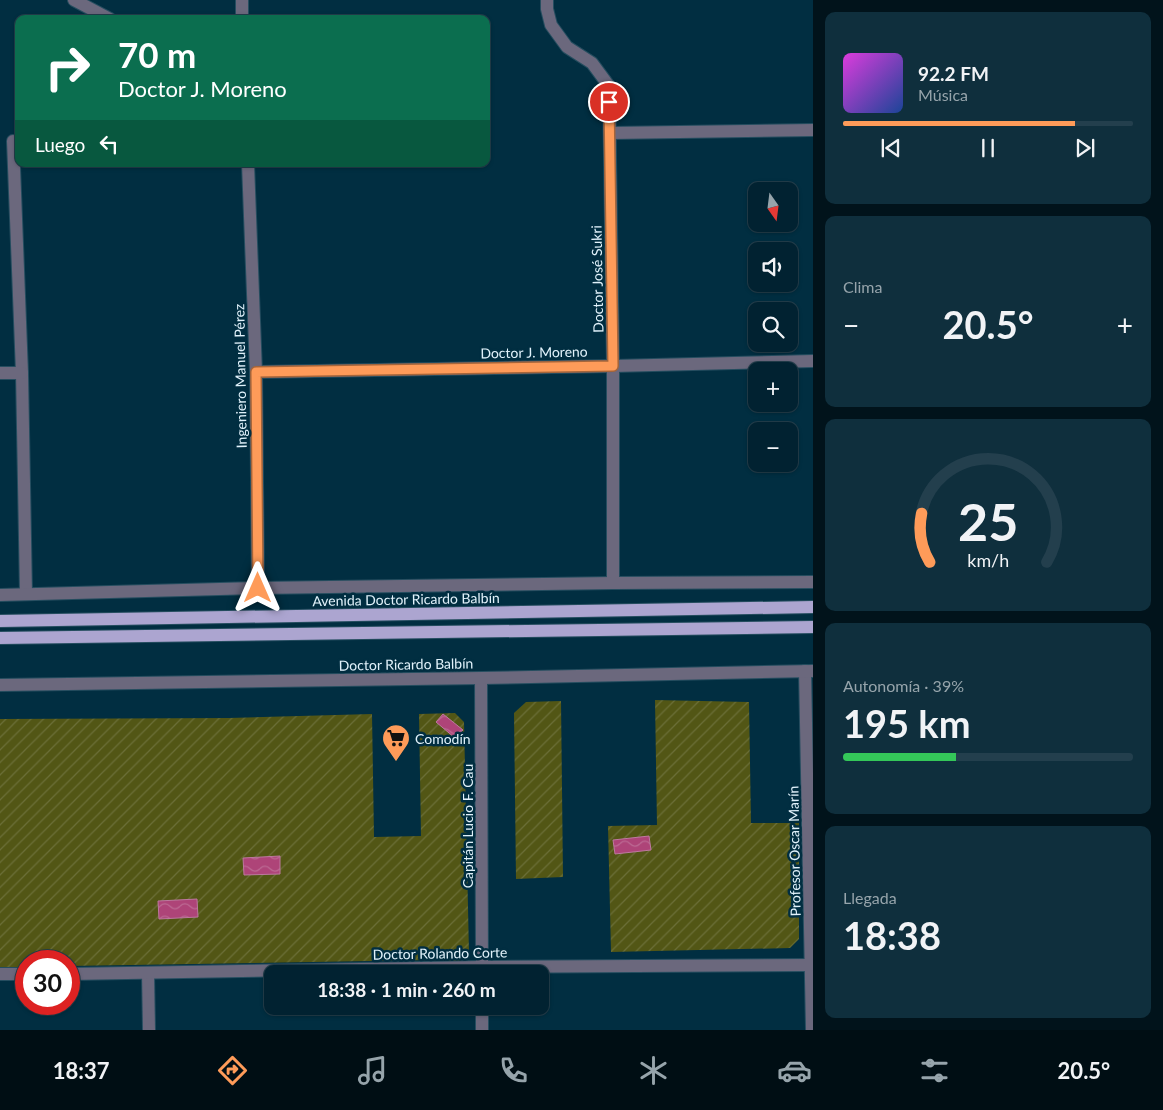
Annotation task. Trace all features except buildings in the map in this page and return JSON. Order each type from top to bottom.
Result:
[{"type":"main road","name":"Avenida Doctor Ricardo Balbín","points":[[0,621],[813,607]]},
{"type":"main road","points":[[0,638],[813,627]]},
{"type":"street","points":[[74,0],[102,15]]},
{"type":"street","points":[[242,0],[242,15]]},
{"type":"street","name":"Doctor José Sukri","points":[[547,0],[551,25],[567,47],[592,63],[609,86],[613,366],[613,583]]},
{"type":"street","points":[[610,133],[813,130]]},
{"type":"street","points":[[10,141],[22,373],[26,594]]},
{"type":"street","name":"Ingeniero Manuel Pérez","points":[[248,167],[256,372],[258,588]]},
{"type":"street","name":"Doctor J. Moreno","points":[[256,372],[813,361]]},
{"type":"street","points":[[0,373],[22,373]]},
{"type":"street","points":[[0,595],[258,588],[813,582]]},
{"type":"street","name":"Doctor Ricardo Balbín","points":[[0,685],[809,671]]},
{"type":"street","name":"Profesor Oscar Marín","points":[[809,671],[812,1030]]},
{"type":"street","name":"Capitán Lucio F. Cau","points":[[481,678],[482,965]]},
{"type":"street","name":"Doctor Rolando Corte","points":[[549,969],[811,965]]},
{"type":"street","name":"Doctor Rolando Corte","points":[[80,974],[264,972]]},
{"type":"street","points":[[148,973],[149,1030]]},
{"type":"street","points":[[0,974],[15,974]]},
{"type":"street","points":[[482,1015],[482,1030]]},
{"type":"green space","points":[[655,700],[749,702],[751,823],[799,823],[799,939],[790,948],[611,952],[608,826],[657,825]]},
{"type":"green space","points":[[561,701],[563,877],[516,879],[514,713],[526,702]]},
{"type":"green space","points":[[455,713],[464,722],[469,953],[460,961],[80,966],[80,950],[15,950],[15,967],[0,968],[0,719],[229,718],[372,714],[374,837],[421,836],[419,714]]},
{"type":"water","points":[[443,714],[463,730],[455,738],[436,722]]},
{"type":"water","points":[[649,836],[651,850],[615,854],[613,840]]},
{"type":"water","points":[[280,856],[280,874],[244,875],[243,858]]},
{"type":"water","points":[[197,899],[198,917],[159,919],[158,901]]},
{"type":"place","name":"Comodín","points":[[396,762]]},
{"type":"route","points":[[258,588],[256,372],[613,366],[609,102]]}]
